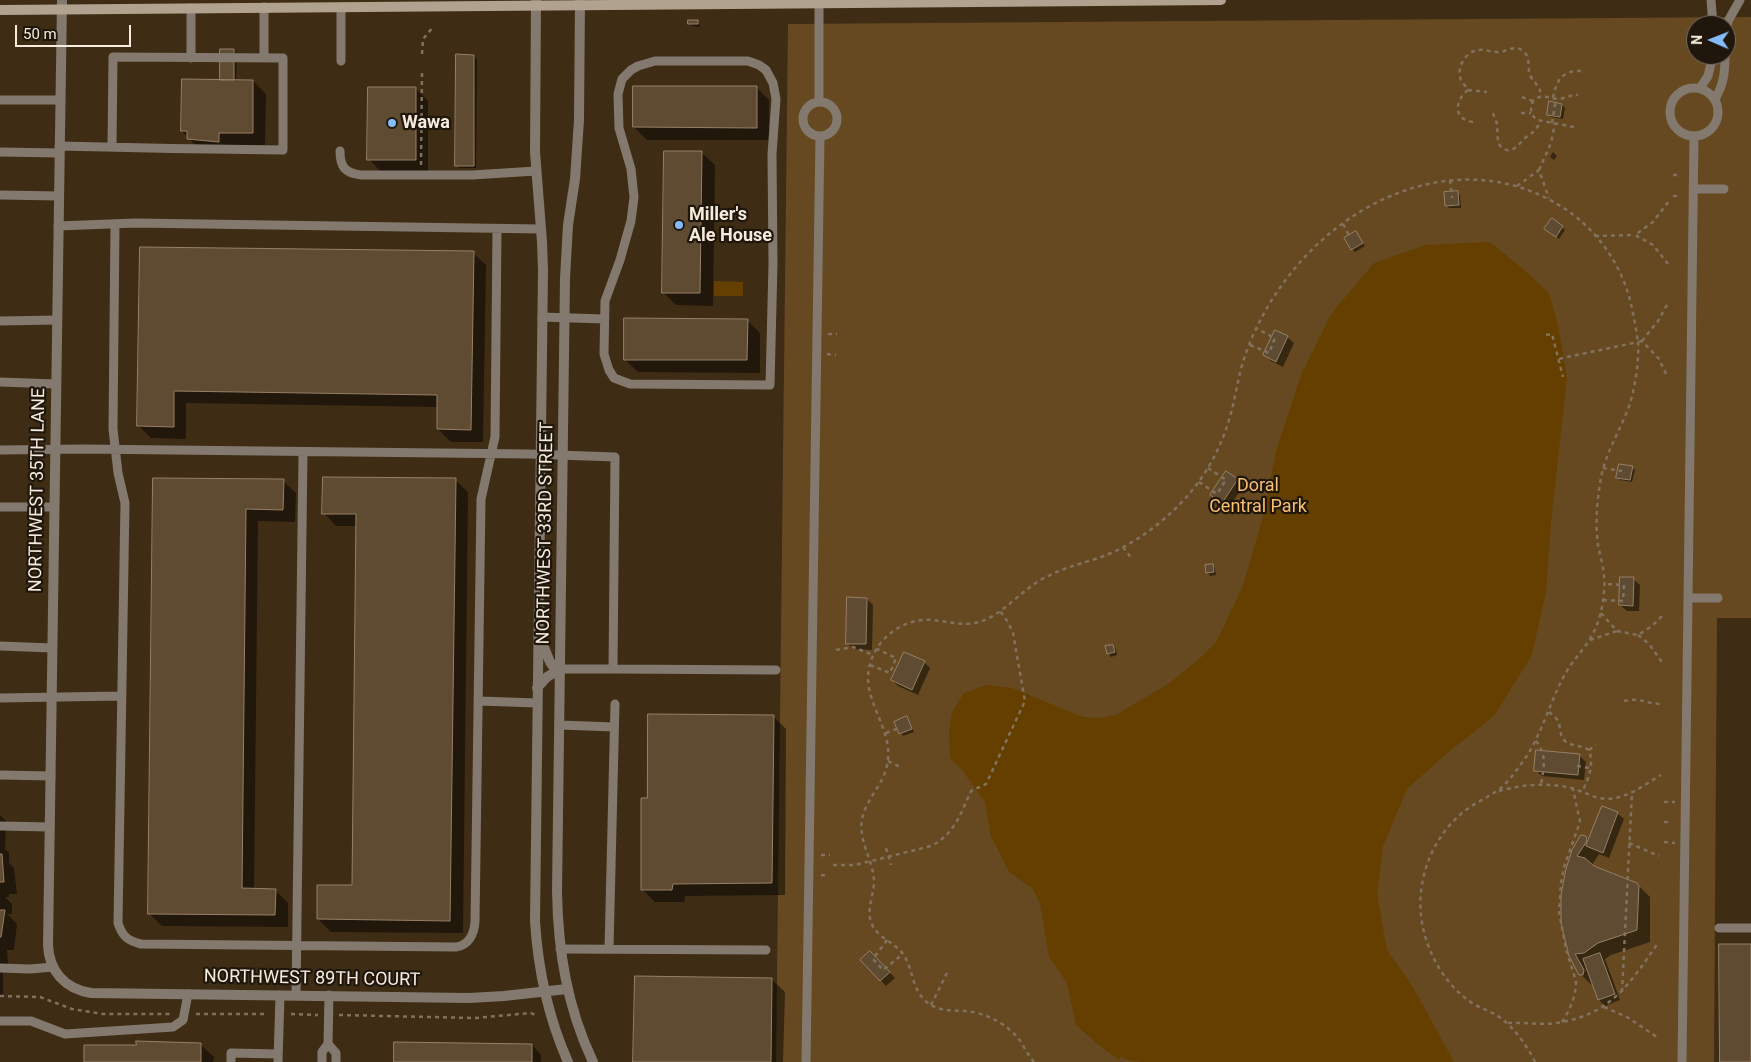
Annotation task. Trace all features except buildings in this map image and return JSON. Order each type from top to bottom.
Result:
[{"type":"main road","points":[[0,10],[62,5],[191,8],[536,3],[1221,0]]},
{"type":"street","name":"NORTHWEST 33RD STREET","points":[[536,3],[535,120],[536,171],[541,229],[542,318],[535,920],[544,992],[568,1062]]},
{"type":"street","name":"NORTHWEST 33RD STREET","points":[[580,3],[579,120],[576,172],[566,241],[557,891],[560,949],[567,989],[580,1030],[593,1062]]},
{"type":"street","name":"NORTHWEST 35TH LANE","points":[[60,978],[49,956],[48,945],[62,5]]},
{"type":"street","points":[[538,631],[552,666],[560,669]]},
{"type":"street","points":[[537,688],[547,677],[560,669]]},
{"type":"street","name":"NORTHWEST 89TH COURT","points":[[60,978],[74,989],[91,993],[469,998],[567,989]]},
{"type":"lane","points":[[1711,0],[1712,15]]},
{"type":"lane","points":[[1731,15],[1740,0]]},
{"type":"lane","points":[[819,3],[819,102]]},
{"type":"lane","points":[[264,7],[264,58]]},
{"type":"lane","points":[[341,7],[341,62]]},
{"type":"lane","points":[[191,8],[191,58]]},
{"type":"lane","points":[[0,152],[112,147],[283,150],[283,58],[112,57],[112,147]]},
{"type":"lane","points":[[655,61],[748,61],[759,64],[770,76],[776,99],[772,154],[773,264],[770,385],[637,384],[618,380],[612,375],[604,354],[604,319],[605,301],[620,260],[631,221],[634,197],[631,168],[618,120],[618,94],[622,79],[638,66],[655,61]]},
{"type":"lane","points":[[1700,88],[1708,76],[1711,65]]},
{"type":"lane","points":[[1715,99],[1722,87],[1725,65]]},
{"type":"lane","points":[[1700,88],[1710,93],[1715,99],[1719,115],[1717,122],[1706,134],[1694,136],[1682,134],[1672,122],[1670,106],[1680,92],[1687,89],[1700,88]]},
{"type":"lane","points":[[0,100],[60,100]]},
{"type":"lane","points":[[819,102],[828,103],[837,117],[834,128],[826,135],[820,136],[809,133],[803,124],[802,118],[806,107],[819,102]]},
{"type":"lane","points":[[806,1062],[820,136]]},
{"type":"lane","points":[[1682,1062],[1694,136]]},
{"type":"lane","points":[[340,151],[344,169],[354,174],[421,176],[536,171]]},
{"type":"lane","points":[[1694,189],[1724,189]]},
{"type":"lane","points":[[0,195],[59,196]]},
{"type":"lane","points":[[58,226],[135,223],[541,229]]},
{"type":"lane","points":[[115,225],[113,429],[125,503],[118,923],[124,936],[141,944],[456,947],[463,945],[473,933],[475,922],[481,499],[495,437],[497,229]]},
{"type":"lane","points":[[542,318],[604,319]]},
{"type":"lane","points":[[0,321],[57,320]]},
{"type":"lane","points":[[0,382],[56,384]]},
{"type":"lane","points":[[0,450],[491,454],[615,457],[613,669]]},
{"type":"lane","points":[[296,995],[303,453]]},
{"type":"lane","points":[[0,507],[54,508]]},
{"type":"lane","points":[[1688,598],[1718,598]]},
{"type":"lane","points":[[0,646],[52,648]]},
{"type":"lane","points":[[560,669],[776,670]]},
{"type":"lane","points":[[0,698],[121,696]]},
{"type":"lane","points":[[479,702],[537,703]]},
{"type":"lane","points":[[609,949],[615,704]]},
{"type":"lane","points":[[559,726],[614,727]]},
{"type":"lane","points":[[0,775],[51,776]]},
{"type":"lane","points":[[0,826],[50,827]]},
{"type":"lane","points":[[1719,928],[1751,928]]},
{"type":"lane","points":[[560,949],[766,950]]},
{"type":"lane","points":[[0,968],[53,967]]},
{"type":"lane","points":[[0,1021],[31,1022],[65,1034],[173,1026],[183,1020],[188,994]]},
{"type":"lane","points":[[231,1062],[231,1053],[278,1058],[280,995]]},
{"type":"lane","points":[[322,1062],[322,1052],[328,1044],[329,995]]},
{"type":"lane","points":[[328,1044],[336,1053],[336,1062]]},
{"type":"path","points":[[422,54],[423,39],[434,26]]},
{"type":"path","points":[[1486,92],[1468,90],[1461,80],[1460,70],[1468,54],[1480,50],[1500,52],[1517,48],[1528,57],[1529,73],[1540,88],[1541,96]]},
{"type":"path","points":[[1517,186],[1539,170],[1551,143],[1555,85],[1560,77],[1567,73],[1581,71]]},
{"type":"path","points":[[421,160],[422,72]]},
{"type":"path","points":[[1468,90],[1459,99],[1458,110],[1464,120],[1473,122]]},
{"type":"path","points":[[1574,128],[1540,121],[1533,116],[1531,110],[1534,101],[1541,96],[1562,99],[1568,95],[1578,95]]},
{"type":"path","points":[[1522,97],[1534,101]]},
{"type":"path","points":[[1493,113],[1498,143],[1507,150],[1514,150],[1519,146],[1536,130],[1540,121]]},
{"type":"path","points":[[1521,113],[1532,113]]},
{"type":"path","points":[[1539,170],[1549,199]]},
{"type":"path","points":[[1673,175],[1685,176]]},
{"type":"path","points":[[1033,1062],[1015,1035],[996,1020],[972,1012],[944,1010],[931,1005],[919,994],[909,964],[903,954],[896,946],[876,931],[870,920],[874,880],[862,836],[862,820],[869,800],[883,777],[888,761],[889,745],[870,695],[868,684],[873,656],[890,633],[902,626],[915,621],[929,619],[958,625],[986,620],[1045,577],[1065,568],[1096,559],[1144,535],[1177,508],[1200,482],[1227,426],[1243,362],[1256,329],[1274,297],[1290,275],[1322,240],[1378,202],[1402,191],[1428,183],[1478,179],[1517,186],[1549,199],[1581,220],[1596,236],[1613,261],[1626,286],[1634,315],[1638,342],[1636,374],[1631,400],[1611,445],[1603,468],[1598,494],[1598,539],[1604,584],[1604,600],[1601,613],[1589,640],[1564,677],[1536,741],[1510,779],[1497,791],[1459,815],[1442,835],[1423,875],[1420,906],[1424,931],[1432,956],[1444,976],[1470,1002],[1500,1017],[1507,1024],[1523,1042],[1535,1062]]},
{"type":"path","points":[[1450,180],[1452,198]]},
{"type":"path","points":[[1673,196],[1685,196]]},
{"type":"path","points":[[1635,235],[1653,222],[1669,201]]},
{"type":"path","points":[[1343,224],[1350,237]]},
{"type":"path","points":[[1596,236],[1635,235],[1653,245],[1668,264]]},
{"type":"path","points":[[1558,358],[1642,341],[1658,321],[1668,303]]},
{"type":"path","points":[[1250,344],[1269,352],[1272,346],[1274,338],[1256,329]]},
{"type":"path","points":[[1546,335],[1552,334],[1563,377]]},
{"type":"path","points":[[1642,341],[1659,359],[1667,376]]},
{"type":"path","points":[[1200,482],[1217,494],[1226,480],[1208,468]]},
{"type":"path","points":[[1603,468],[1622,472]]},
{"type":"path","points":[[1123,547],[1132,559]]},
{"type":"path","points":[[1604,584],[1624,585],[1623,602],[1604,600]]},
{"type":"path","points":[[833,865],[850,866],[935,844],[944,838],[956,824],[971,791],[986,784],[1026,701],[1011,628],[1000,611]]},
{"type":"path","points":[[1601,613],[1617,631]]},
{"type":"path","points":[[1638,635],[1652,626],[1663,615]]},
{"type":"path","points":[[1589,640],[1617,631],[1638,635],[1649,644],[1662,662]]},
{"type":"path","points":[[836,650],[853,647],[873,656]]},
{"type":"path","points":[[870,665],[890,672],[896,658],[877,649]]},
{"type":"path","points":[[1624,700],[1638,699],[1662,704]]},
{"type":"path","points":[[1549,712],[1558,720],[1564,740],[1572,745],[1585,747],[1588,750],[1590,768],[1588,782],[1582,792]]},
{"type":"path","points":[[886,733],[899,728]]},
{"type":"path","points":[[1536,741],[1543,750],[1544,756],[1541,784]]},
{"type":"path","points":[[1588,750],[1596,746]]},
{"type":"path","points":[[888,761],[900,767]]},
{"type":"path","points":[[1577,766],[1590,768]]},
{"type":"path","points":[[1497,791],[1525,784],[1541,784],[1574,789],[1598,798],[1609,799],[1621,797],[1632,792],[1661,775]]},
{"type":"path","points":[[1562,1022],[1570,1010],[1576,990],[1576,981],[1561,930],[1559,906],[1564,867],[1580,822],[1574,789]]},
{"type":"path","points":[[1622,992],[1632,792]]},
{"type":"path","points":[[1664,802],[1676,802]]},
{"type":"path","points":[[1664,822],[1676,822]]},
{"type":"path","points":[[1664,842],[1676,843]]},
{"type":"path","points":[[1629,843],[1659,856]]},
{"type":"path","points":[[886,848],[891,866]]},
{"type":"path","points":[[817,855],[830,855]]},
{"type":"path","points":[[817,875],[829,876]]},
{"type":"path","points":[[887,940],[873,959],[883,970],[903,954]]},
{"type":"path","points":[[1507,1024],[1562,1022],[1590,1013],[1622,992],[1658,943]]},
{"type":"path","points":[[931,1005],[947,973]]},
{"type":"path","points":[[0,996],[40,997],[85,1012],[173,1014]]},
{"type":"path","points":[[1603,1006],[1627,1017],[1657,1036]]},
{"type":"path","points":[[361,1015],[475,1018],[531,1013],[535,1015]]},
{"type":"path","points":[[195,1014],[270,1014]]},
{"type":"path","points":[[290,1014],[305,1015]]},
{"type":"green space","name":"Doral Central Park","points":[[1686,17],[1686,65],[1736,65],[1736,17],[1751,17],[1751,618],[1717,618],[1714,1062],[776,1062],[788,24]]},
{"type":"shaded area","points":[[1490,242],[1549,293],[1558,325],[1567,378],[1552,512],[1546,591],[1532,655],[1494,716],[1445,755],[1407,789],[1383,846],[1377,894],[1387,950],[1413,987],[1454,1062],[1145,1062],[1132,1061],[1120,1057],[1119,1060],[1076,1025],[1067,983],[1049,957],[1040,903],[1032,888],[1009,872],[991,837],[985,802],[962,770],[950,758],[949,732],[952,712],[964,693],[987,685],[1012,688],[1083,717],[1098,718],[1116,715],[1168,684],[1197,661],[1216,642],[1243,586],[1265,510],[1276,451],[1301,375],[1331,314],[1374,263],[1426,245]]},
{"type":"shaded area","points":[[714,281],[743,282],[743,296],[714,296]]},
{"type":"place","name":"Wawa","points":[[392,123]]},
{"type":"place","name":"Miller's Ale House","points":[[679,225]]}]
